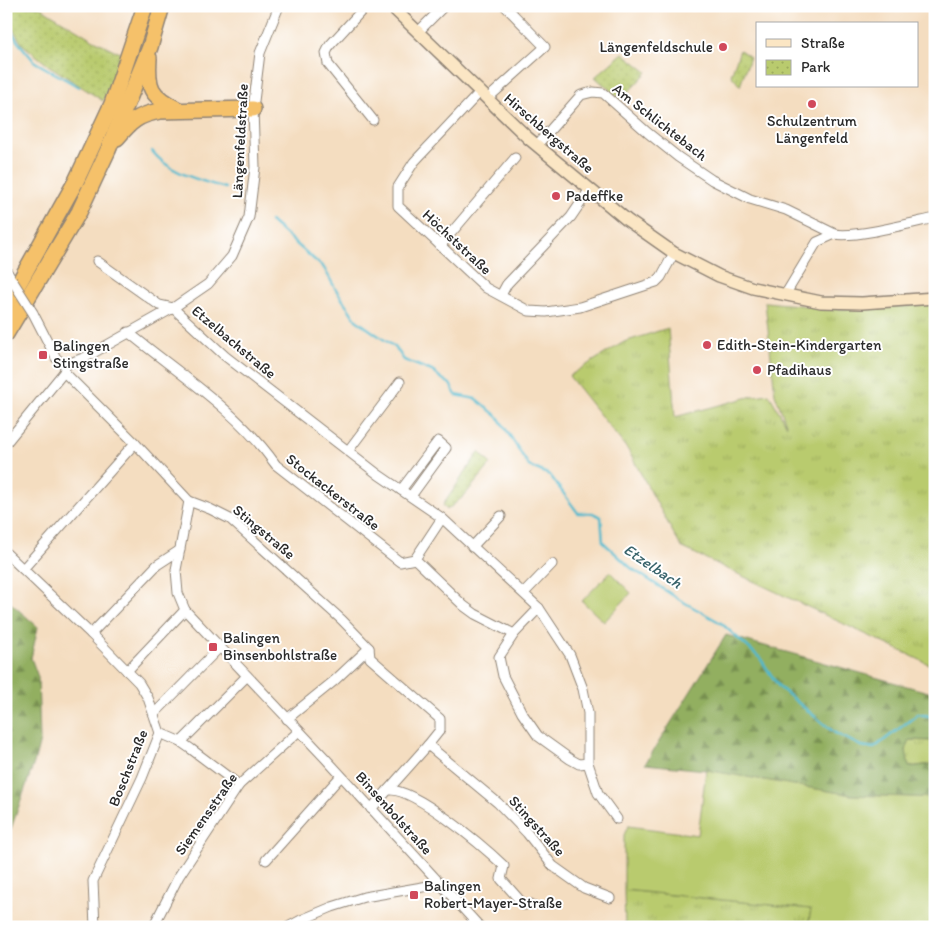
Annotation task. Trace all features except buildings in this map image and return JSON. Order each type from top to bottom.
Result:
[{"type":"highway","points":[[6,306],[76,181],[108,113],[145,6]]},
{"type":"highway","points":[[6,334],[79,212],[108,150],[150,47],[162,6]]},
{"type":"highway","points":[[150,47],[148,74],[150,86],[161,101],[178,110]]},
{"type":"highway","points":[[108,150],[135,118],[160,110],[253,109]]},
{"type":"street","name":"Längenfeldstraße","points":[[65,369],[173,308],[208,284],[232,256],[249,217],[255,167],[253,109],[260,53],[279,6]]},
{"type":"street","points":[[366,6],[330,45],[326,54],[328,64],[373,120]]},
{"type":"street","name":"Hirschbergstraße","points":[[391,6],[528,138],[627,220],[674,253],[720,276],[753,288],[821,302],[862,303],[935,298]]},
{"type":"street","points":[[418,32],[444,6]]},
{"type":"street","points":[[483,95],[545,47],[505,6]]},
{"type":"street","name":"Am Schlichtebach","points":[[537,145],[581,95],[593,92],[603,93],[678,157],[712,180],[750,199],[786,210],[835,234],[858,233],[935,218]]},
{"type":"street","name":"Höchststraße","points":[[483,95],[414,162],[398,187],[398,206],[486,288],[529,311],[546,312],[580,307],[656,282],[662,277],[674,253]]},
{"type":"street","points":[[440,246],[515,158]]},
{"type":"street","points":[[501,295],[508,284],[571,217],[590,189]]},
{"type":"street","name":"Am Schlichtebach","points":[[785,295],[817,242],[835,234]]},
{"type":"street","name":"Etzelbachstraße","points":[[97,261],[159,305],[173,308],[225,356],[348,451],[442,518],[472,548],[539,608],[570,655],[583,689],[588,713],[588,763],[598,793],[618,819]]},
{"type":"street","name":"Stingstraße","points":[[6,270],[33,313],[56,358],[189,501],[210,508],[230,519],[330,608],[369,648],[370,658],[440,719],[440,730],[371,809]]},
{"type":"street","name":"Stockackerstraße","points":[[128,332],[231,413],[263,446],[276,465],[400,562],[415,559]]},
{"type":"street","points":[[6,443],[65,369]]},
{"type":"street","points":[[348,451],[400,382]]},
{"type":"street","points":[[401,490],[438,441],[446,448],[411,496]]},
{"type":"street","points":[[23,569],[135,443]]},
{"type":"street","name":"Binsenbolstraße","points":[[189,501],[176,570],[178,593],[186,610],[480,927]]},
{"type":"street","points":[[472,548],[501,516]]},
{"type":"street","points":[[442,518],[415,559],[464,606],[475,614],[514,634]]},
{"type":"street","points":[[92,634],[157,565],[180,550]]},
{"type":"street","name":"Boschstraße","points":[[6,553],[92,634],[139,683],[148,698],[160,733],[142,778],[94,881],[95,927]]},
{"type":"street","points":[[524,593],[552,564]]},
{"type":"street","points":[[539,608],[514,634],[499,657],[503,676],[522,713],[538,736],[579,764],[588,763]]},
{"type":"street","points":[[128,671],[186,610]]},
{"type":"street","points":[[154,714],[220,647]]},
{"type":"street","points":[[287,719],[369,648]]},
{"type":"street","points":[[180,742],[247,676]]},
{"type":"street","name":"Siemensstraße","points":[[153,927],[179,876],[239,785],[299,730]]},
{"type":"street","points":[[160,733],[180,742],[239,785]]},
{"type":"street","name":"Stingstraße","points":[[428,745],[498,803],[527,833],[553,866],[584,888],[610,898]]},
{"type":"street","points":[[266,860],[341,776]]},
{"type":"street","points":[[388,790],[394,789],[409,795],[448,819],[479,843],[504,866],[501,880],[524,905],[532,904]]},
{"type":"street","points":[[288,927],[332,907],[364,897],[440,884]]},
{"type":"green space","points":[[6,6],[38,6],[92,39],[124,55],[103,101],[48,65],[22,44],[6,17]]},
{"type":"green space","points":[[740,50],[750,57],[740,86],[731,75]]},
{"type":"green space","points":[[623,53],[647,72],[621,100],[595,77]]},
{"type":"green space","points":[[765,302],[842,309],[935,304],[935,667],[681,547],[628,450],[569,376],[624,342],[668,328],[675,417],[753,396],[769,394],[787,426],[775,394]]},
{"type":"green space","points":[[479,452],[491,464],[464,496],[447,510],[443,505]]},
{"type":"green space","points":[[610,572],[631,593],[604,622],[582,601]]},
{"type":"green space","points":[[6,599],[38,627],[31,658],[38,677],[40,740],[35,760],[6,843]]},
{"type":"green space","points":[[726,635],[935,694],[935,741],[910,740],[906,750],[909,767],[933,764],[935,770],[935,798],[851,795],[706,770],[645,764]]},
{"type":"green space","points":[[910,740],[935,741],[935,770],[932,764],[908,767],[906,750]]},
{"type":"green space","points":[[706,770],[851,795],[935,798],[935,927],[808,927],[811,909],[624,890],[624,835],[628,826],[698,835]]},
{"type":"green space","points":[[624,890],[811,909],[808,927],[625,927]]},
{"type":"waterway","name":"Etzelbach","points":[[6,23],[18,42],[35,62],[79,87]]},
{"type":"waterway","name":"Etzelbach","points":[[152,151],[159,159],[176,171],[225,188]]},
{"type":"waterway","name":"Etzelbach","points":[[270,221],[324,268],[356,320],[396,348],[404,360],[432,371],[450,384],[456,395],[476,399],[498,417],[529,466],[550,475],[578,513],[593,513],[601,517],[603,542],[631,568],[680,600],[721,623],[760,658],[779,687],[835,733],[861,746],[874,748],[918,714],[935,717]]},
{"type":"place","name":"Längenfeldschule","points":[[723,47]]},
{"type":"place","name":"Schulzentrum Längenfeld","points":[[812,104]]},
{"type":"place","name":"Padeffke","points":[[556,196]]},
{"type":"place","name":"Edith-Stein-Kindergarten","points":[[707,345]]},
{"type":"place","name":"Balingen Stingstraße","points":[[43,355]]},
{"type":"place","name":"Pfadihaus","points":[[757,370]]},
{"type":"place","name":"Balingen Binsenbohlstraße","points":[[213,647]]},
{"type":"place","name":"Balingen Robert-Mayer-Straße","points":[[414,895]]}]
